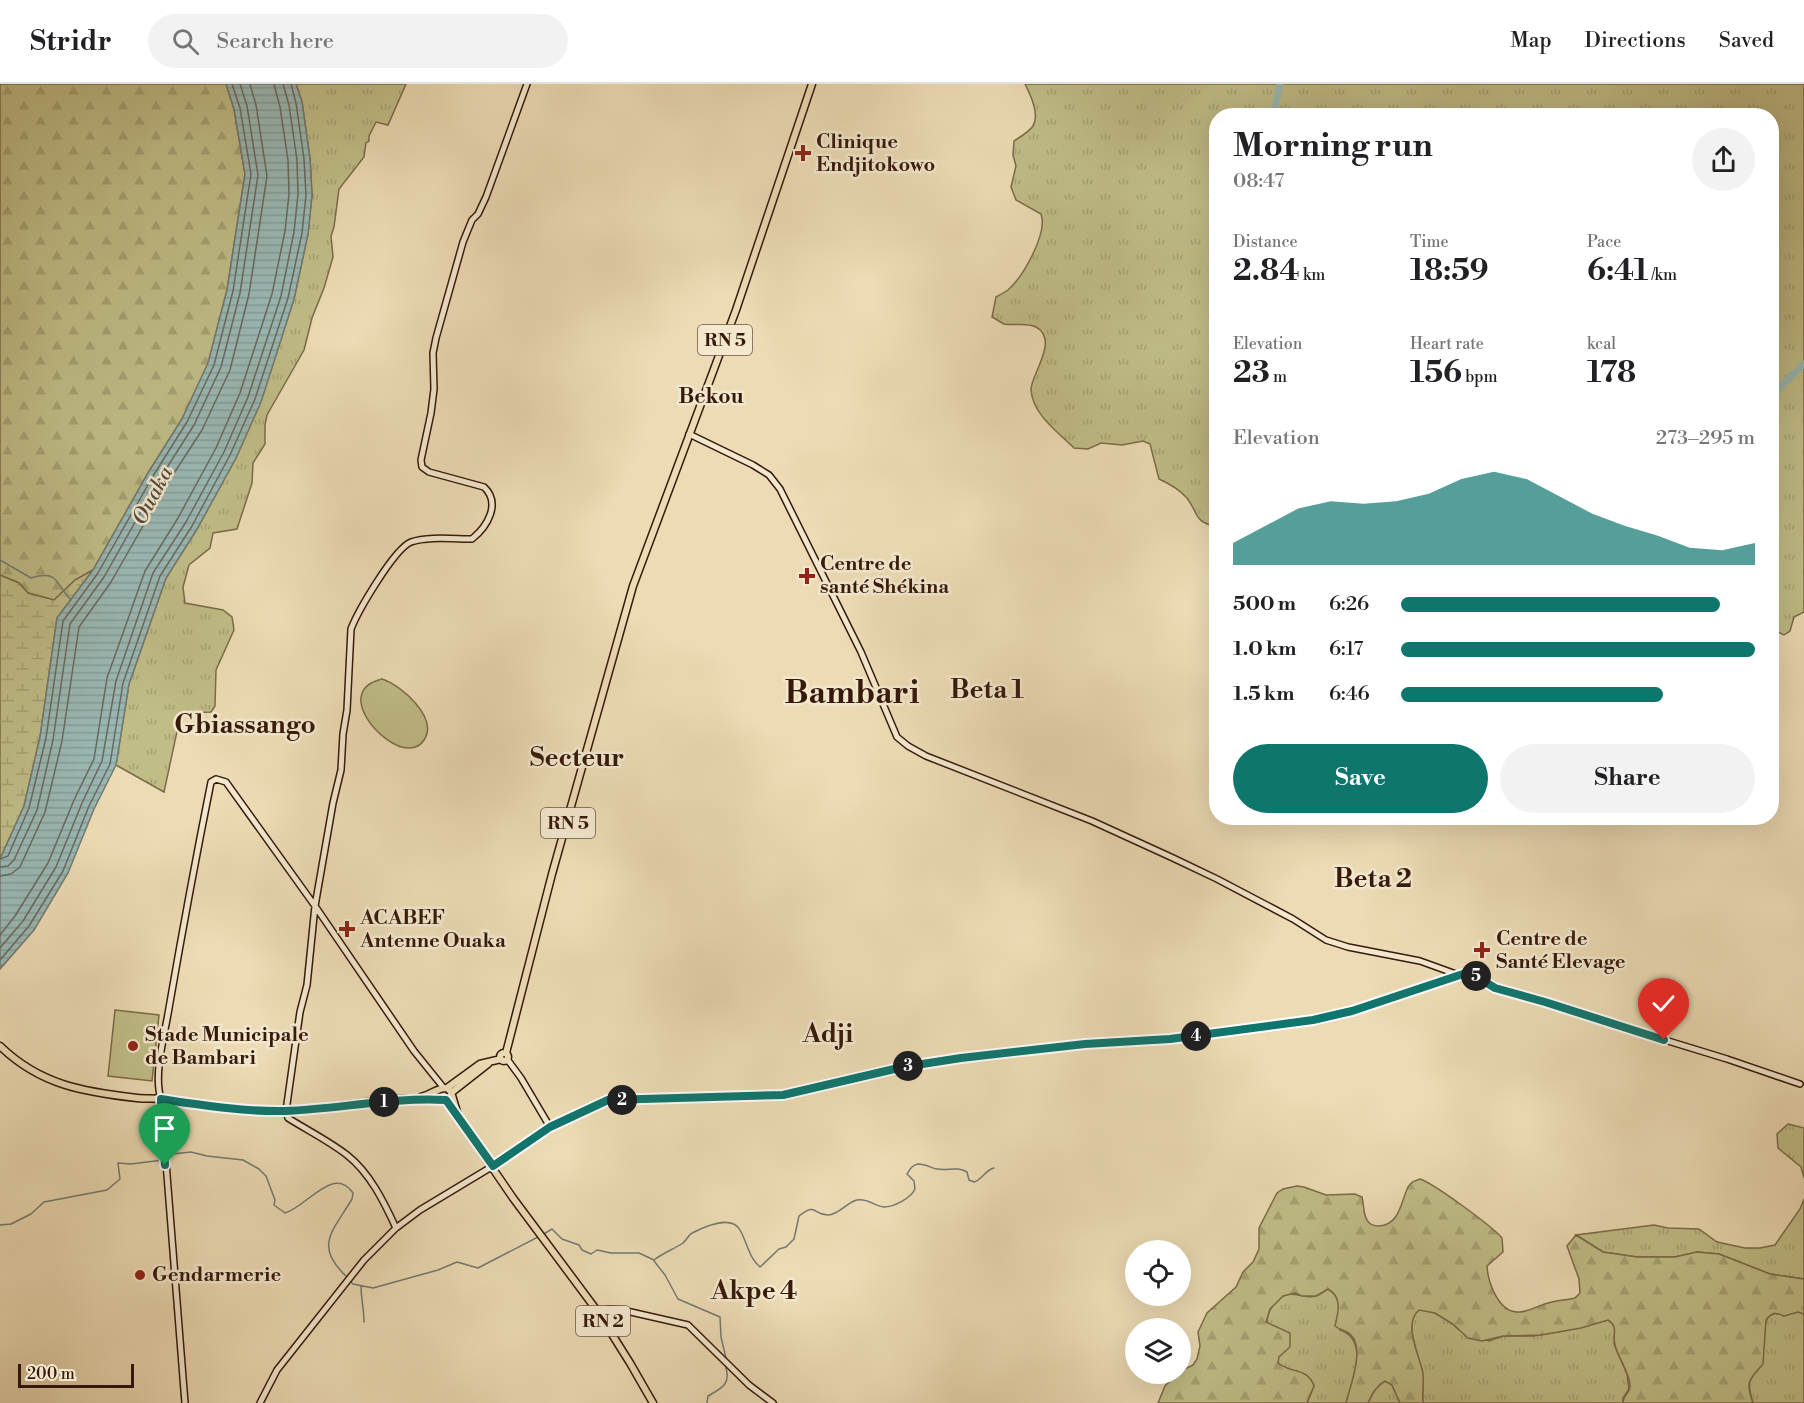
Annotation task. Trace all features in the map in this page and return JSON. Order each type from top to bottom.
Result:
[{"type":"main road","name":"RN 5","points":[[504,1057],[633,586],[688,434],[716,365],[812,84]]},
{"type":"main road","points":[[0,1046],[12,1058],[31,1071],[61,1085],[93,1092],[193,1104],[286,1111],[418,1098],[445,1093],[471,1074],[504,1057]]},
{"type":"main road","name":"RN 2","points":[[445,1093],[537,1231],[598,1312],[652,1403]]},
{"type":"street","points":[[396,1228],[383,1201],[363,1170],[348,1155],[288,1118],[286,1111],[300,1012],[307,985],[315,906],[341,770],[351,629],[355,618],[391,561],[410,542],[472,538],[478,534],[493,510],[490,493],[484,488],[429,472],[422,467],[422,460],[432,413],[434,352],[463,242],[472,220],[478,214],[486,197],[527,84]]},
{"type":"street","points":[[688,434],[753,465],[769,475],[780,489],[861,652],[897,737],[902,742],[926,756],[1092,821],[1173,858],[1293,919],[1326,940],[1348,947],[1420,961],[1457,974]]},
{"type":"street","points":[[185,1403],[161,1099],[158,1090],[161,1058],[192,877],[211,782],[216,779],[226,782],[445,1093]]},
{"type":"street","points":[[260,1403],[277,1370],[380,1242],[396,1228],[420,1210],[493,1166],[550,1127],[608,1100],[783,1095],[903,1067],[961,1058],[1085,1044],[1170,1039],[1313,1020],[1372,1005],[1457,974],[1469,972],[1495,988],[1800,1084]]},
{"type":"street","points":[[504,1057],[521,1078],[550,1127]]},
{"type":"street","points":[[598,1312],[610,1309],[622,1310],[688,1325],[749,1385],[773,1403]]},
{"type":"green space","points":[[0,84],[226,84],[234,109],[245,174],[227,290],[208,364],[182,419],[148,473],[93,570],[75,580],[54,600],[28,593],[19,583],[0,575]]},
{"type":"green space","points":[[296,84],[406,84],[388,125],[376,122],[369,141],[366,143],[364,157],[339,189],[331,236],[333,257],[324,288],[312,318],[304,350],[267,415],[265,444],[253,463],[252,483],[237,529],[213,533],[210,548],[189,565],[183,587],[185,603],[223,610],[232,617],[234,630],[216,670],[215,706],[211,712],[181,713],[164,792],[116,765],[129,684],[166,578],[197,529],[236,458],[261,401],[294,299],[308,234],[312,195],[310,158],[302,102]]},
{"type":"green space","points":[[1025,84],[1804,84],[1804,612],[1794,617],[1790,631],[1784,635],[1779,632],[1779,108],[1209,108],[1209,525],[1197,516],[1184,495],[1159,479],[1150,444],[1143,441],[1122,445],[1101,443],[1088,449],[1074,448],[1061,436],[1041,415],[1031,390],[1045,349],[1043,333],[1036,327],[1025,324],[1004,324],[992,317],[996,297],[1014,284],[1033,254],[1041,232],[1041,214],[1016,200],[1011,187],[1016,166],[1013,155],[1014,141],[1029,130],[1035,121]]},
{"type":"green space","points":[[93,570],[57,618],[40,737],[24,806],[0,859],[0,575],[19,583],[28,593],[54,600],[75,580]]},
{"type":"green space","points":[[382,679],[408,695],[422,713],[427,731],[424,740],[418,746],[409,748],[398,746],[376,730],[367,718],[362,706],[361,695],[368,685]]},
{"type":"green space","name":"Stade Municipale de Bambari","points":[[115,1010],[159,1015],[152,1081],[108,1076]]},
{"type":"green space","points":[[1788,1124],[1804,1128],[1804,1178],[1801,1167],[1778,1148],[1777,1134]]},
{"type":"green space","points":[[1420,1179],[1437,1188],[1487,1224],[1502,1238],[1503,1252],[1487,1266],[1488,1273],[1496,1296],[1506,1308],[1513,1311],[1520,1312],[1548,1303],[1575,1298],[1580,1293],[1579,1279],[1567,1246],[1576,1235],[1603,1252],[1637,1257],[1675,1257],[1697,1252],[1719,1254],[1770,1274],[1804,1279],[1804,1314],[1798,1312],[1784,1316],[1774,1314],[1766,1320],[1763,1364],[1749,1385],[1753,1403],[1623,1403],[1630,1388],[1629,1381],[1615,1345],[1613,1325],[1608,1320],[1581,1328],[1541,1335],[1503,1336],[1482,1341],[1468,1338],[1453,1324],[1435,1313],[1419,1310],[1414,1316],[1412,1332],[1423,1374],[1423,1403],[1400,1403],[1392,1385],[1385,1381],[1373,1393],[1368,1403],[1346,1403],[1355,1368],[1357,1349],[1351,1335],[1335,1326],[1338,1306],[1336,1296],[1328,1289],[1316,1296],[1302,1296],[1295,1293],[1283,1296],[1270,1309],[1266,1322],[1290,1333],[1290,1347],[1279,1357],[1278,1363],[1288,1369],[1303,1373],[1311,1380],[1314,1386],[1307,1403],[1158,1403],[1167,1384],[1191,1384],[1191,1366],[1197,1359],[1200,1346],[1198,1332],[1207,1313],[1236,1287],[1243,1272],[1253,1262],[1259,1249],[1259,1228],[1277,1193],[1297,1186],[1326,1195],[1355,1194],[1362,1197],[1368,1221],[1379,1226],[1386,1225],[1396,1217],[1408,1187]]},
{"type":"green space","points":[[1804,1199],[1804,1279],[1770,1274],[1719,1254],[1697,1252],[1675,1257],[1637,1257],[1603,1252],[1576,1235],[1654,1225],[1699,1229],[1717,1242],[1745,1248],[1760,1248],[1775,1245],[1800,1209]]},
{"type":"green space","points":[[1328,1289],[1335,1295],[1338,1302],[1337,1319],[1340,1330],[1349,1335],[1357,1352],[1355,1373],[1346,1403],[1307,1403],[1314,1386],[1303,1373],[1278,1363],[1278,1355],[1267,1318],[1270,1310],[1282,1297],[1291,1294],[1316,1296]]},
{"type":"green space","points":[[1419,1310],[1435,1313],[1458,1329],[1489,1341],[1503,1336],[1533,1336],[1563,1331],[1608,1320],[1614,1323],[1616,1330],[1614,1344],[1627,1374],[1629,1389],[1623,1398],[1623,1403],[1423,1403],[1423,1374],[1412,1332],[1414,1316]]},
{"type":"green space","points":[[1798,1311],[1804,1314],[1804,1403],[1753,1403],[1750,1381],[1758,1370],[1766,1320],[1770,1315],[1784,1316]]},
{"type":"green space","points":[[1385,1381],[1392,1385],[1400,1403],[1368,1403],[1373,1393]]},
{"type":"water","name":"Ouaka","points":[[226,84],[296,84],[302,102],[310,159],[312,195],[308,234],[294,299],[261,402],[236,458],[197,529],[166,578],[129,684],[116,765],[94,809],[68,873],[34,930],[0,969],[0,859],[24,806],[40,737],[57,618],[93,570],[148,473],[182,419],[208,363],[227,290],[245,174],[234,109]]},
{"type":"waterway","points":[[1275,108],[1280,84]]},
{"type":"waterway","points":[[1779,388],[1804,364]]},
{"type":"waterway","points":[[0,560],[31,578],[52,577],[71,600]]},
{"type":"waterway","points":[[168,1160],[172,1154],[191,1152],[243,1160],[266,1176],[275,1200],[274,1205],[285,1213],[329,1185],[337,1183],[345,1186],[353,1193],[352,1199],[333,1230],[329,1247],[331,1256],[347,1277]]},
{"type":"waterway","points":[[0,1225],[11,1224],[31,1214],[44,1202],[107,1190],[120,1179],[118,1163],[131,1164],[163,1160]]},
{"type":"waterway","points":[[542,1235],[552,1229],[562,1239],[579,1245],[582,1250],[591,1254],[597,1250],[611,1253],[639,1253],[654,1260],[683,1243],[697,1230],[724,1222],[736,1225],[751,1255],[760,1267],[779,1249],[786,1247],[794,1239],[799,1216],[809,1210],[828,1215],[836,1213],[857,1200],[884,1207],[902,1201],[915,1189],[914,1181],[907,1174],[918,1164],[937,1169],[963,1170],[967,1172],[969,1180],[974,1182],[994,1168]]},
{"type":"waterway","points":[[350,1281],[353,1284],[373,1288],[438,1270],[457,1262],[478,1268],[538,1237]]},
{"type":"waterway","points":[[654,1261],[665,1275],[678,1299],[720,1317],[721,1337],[726,1358]]},
{"type":"waterway","points":[[361,1286],[364,1322]]},
{"type":"waterway","points":[[707,1403],[708,1396],[720,1389],[726,1382],[726,1368]]},
{"type":"place","name":"Clinique Endjitokowo","points":[[803,153]]},
{"type":"place","name":"Centre de santé Shékina","points":[[807,576]]},
{"type":"place","name":"ACABEF Antenne Ouaka","points":[[347,929]]},
{"type":"place","name":"Centre de Santé Elevage","points":[[1482,950]]},
{"type":"place","name":"Stade Municipale de Bambari","points":[[133,1046]]},
{"type":"place","name":"Gendarmerie","points":[[140,1275]]},
{"type":"district","name":"Bekou","points":[[711,397]]},
{"type":"district","name":"Beta 1","points":[[987,690]]},
{"type":"district","name":"Bambari","points":[[852,693]]},
{"type":"district","name":"Gbiassango","points":[[245,725]]},
{"type":"district","name":"Secteur","points":[[577,758]]},
{"type":"district","name":"Beta 2","points":[[1373,879]]},
{"type":"district","name":"Adji","points":[[828,1034]]},
{"type":"district","name":"Akpe 4","points":[[754,1291]]},
{"type":"route","points":[[165,1165],[161,1099],[193,1104],[286,1111],[418,1098],[446,1100],[493,1166],[550,1127],[608,1100],[783,1095],[903,1067],[961,1058],[1085,1044],[1170,1039],[1313,1020],[1352,1011],[1415,991],[1457,974],[1469,972],[1495,988],[1664,1040]]}]
